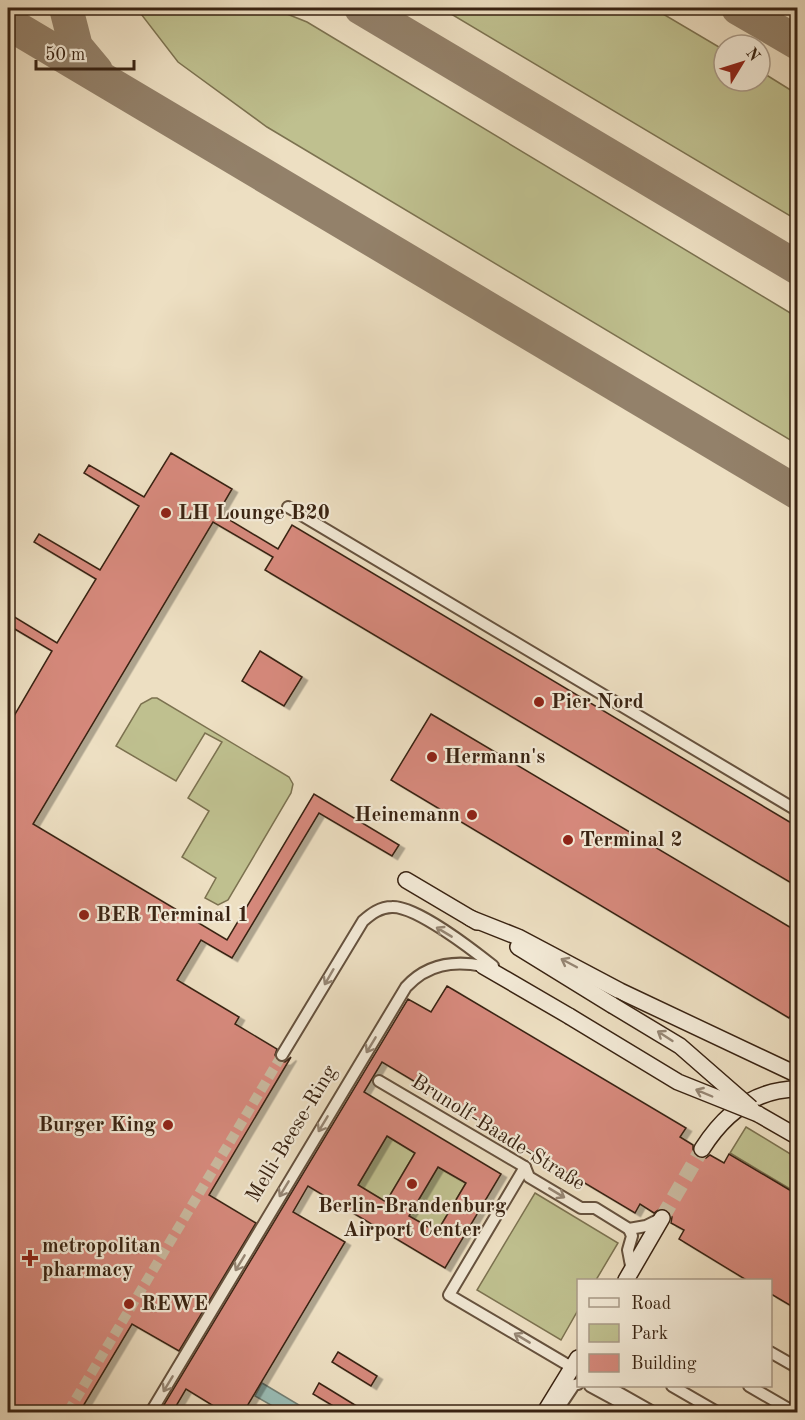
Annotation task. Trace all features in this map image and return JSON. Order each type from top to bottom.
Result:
[{"type":"street","points":[[288,507],[798,811]]},
{"type":"street","name":"Melli-Beese-Ring","points":[[406,880],[680,1046],[758,1114]]},
{"type":"street","name":"Melli-Beese-Ring","points":[[282,1055],[363,921],[380,909],[389,906],[406,909],[465,944],[488,967],[519,988],[678,1082],[758,1114],[798,1137]]},
{"type":"street","points":[[470,918],[518,938],[620,991],[798,1076]]},
{"type":"street","name":"Melli-Beese-Ring","points":[[151,1413],[406,987],[420,974],[437,966],[458,963],[488,967]]},
{"type":"street","name":"Brunolf-Baade-Straße","points":[[379,1081],[525,1167],[529,1177],[581,1208],[595,1208],[629,1229]]},
{"type":"street","points":[[702,1149],[717,1127],[737,1108],[773,1091],[798,1089]]},
{"type":"street","points":[[525,1167],[449,1295],[576,1363],[545,1413]]},
{"type":"street","points":[[629,1276],[628,1250],[632,1236],[629,1229],[646,1226],[662,1218]]},
{"type":"street","points":[[629,1276],[662,1218]]},
{"type":"street","points":[[772,1353],[798,1368]]},
{"type":"street","points":[[556,1413],[574,1385],[577,1384]]},
{"type":"street","points":[[592,1387],[638,1413]]},
{"type":"street","points":[[609,1387],[653,1413]]},
{"type":"street","points":[[673,1387],[699,1408],[717,1413]]},
{"type":"street","points":[[750,1387],[794,1413]]},
{"type":"green space","points":[[139,8],[272,8],[307,22],[797,317],[797,444],[267,127],[178,62],[141,14]]},
{"type":"green space","points":[[441,8],[653,8],[712,43],[712,93],[772,93],[772,78],[797,94],[797,220]]},
{"type":"green space","points":[[157,698],[289,777],[293,784],[291,793],[228,900],[218,905],[205,898],[216,878],[182,857],[209,811],[188,798],[222,742],[205,733],[176,781],[116,746],[141,704]]},
{"type":"green space","points":[[746,1127],[797,1158],[797,1193],[730,1153]]},
{"type":"green space","points":[[387,1136],[415,1153],[386,1202],[358,1185]]},
{"type":"green space","points":[[438,1167],[466,1183],[437,1232],[409,1216]]},
{"type":"green space","points":[[535,1193],[618,1243],[597,1279],[577,1279],[577,1312],[561,1340],[477,1290]]},
{"type":"water","points":[[262,1383],[299,1405],[295,1412],[283,1412],[255,1396]]},
{"type":"building","points":[[171,453],[232,489],[218,513],[278,549],[292,525],[798,827],[798,887],[265,570],[273,557],[213,522],[33,824],[227,940],[314,794],[399,845],[392,856],[319,813],[232,958],[201,940],[177,980],[239,1017],[235,1024],[277,1049],[275,1055],[278,1061],[285,1062],[291,1057],[209,1195],[256,1223],[179,1351],[132,1324],[79,1413],[8,1413],[8,712],[14,716],[52,651],[8,625],[8,613],[57,643],[96,579],[34,542],[39,534],[100,570],[139,506],[84,473],[89,465],[144,497]]},
{"type":"building","points":[[260,651],[302,677],[284,706],[242,681]]},
{"type":"building","name":"Terminal 2","points":[[431,714],[798,932],[798,1004],[789,1018],[391,780]]},
{"type":"building","points":[[447,986],[686,1128],[680,1137],[693,1145],[693,1153],[697,1157],[706,1158],[710,1155],[724,1163],[729,1154],[798,1195],[798,1310],[772,1295],[772,1279],[745,1279],[679,1239],[684,1230],[671,1223],[672,1217],[667,1210],[661,1208],[654,1213],[640,1204],[635,1213],[382,1062],[364,1092],[501,1174],[445,1268],[308,1186],[293,1212],[345,1242],[243,1413],[225,1413],[186,1389],[172,1413],[159,1413],[408,999],[431,1012]],"holes":[[[387,1136],[415,1153],[386,1202],[358,1185]],[[438,1167],[466,1183],[437,1232],[409,1216]]]},
{"type":"building","points":[[338,1352],[377,1376],[371,1386],[332,1362]]},
{"type":"building","points":[[319,1383],[368,1413],[345,1413],[313,1394]]},
{"type":"taxiway","points":[[66,8],[76,47],[96,71]]},
{"type":"taxiway","points":[[361,8],[798,268]]},
{"type":"taxiway","points":[[738,8],[798,43]]},
{"type":"taxiway","points":[[8,23],[798,493]]},
{"type":"tunnel","points":[[68,1412],[282,1055]]},
{"type":"tunnel","points":[[662,1218],[702,1149]]},
{"type":"place","name":"LH Lounge B20","points":[[166,513]]},
{"type":"place","name":"Pier Nord","points":[[539,702]]},
{"type":"place","name":"Hermann's","points":[[432,757]]},
{"type":"place","name":"Heinemann","points":[[472,815]]},
{"type":"place","name":"Terminal 2","points":[[568,840]]},
{"type":"place","name":"BER Terminal 1","points":[[84,915]]},
{"type":"place","name":"Burger King","points":[[168,1125]]},
{"type":"place","name":"Berlin-Brandenburg Airport Center","points":[[412,1184]]},
{"type":"place","name":"metropolitan pharmacy","points":[[30,1258]]},
{"type":"place","name":"REWE","points":[[129,1304]]}]
